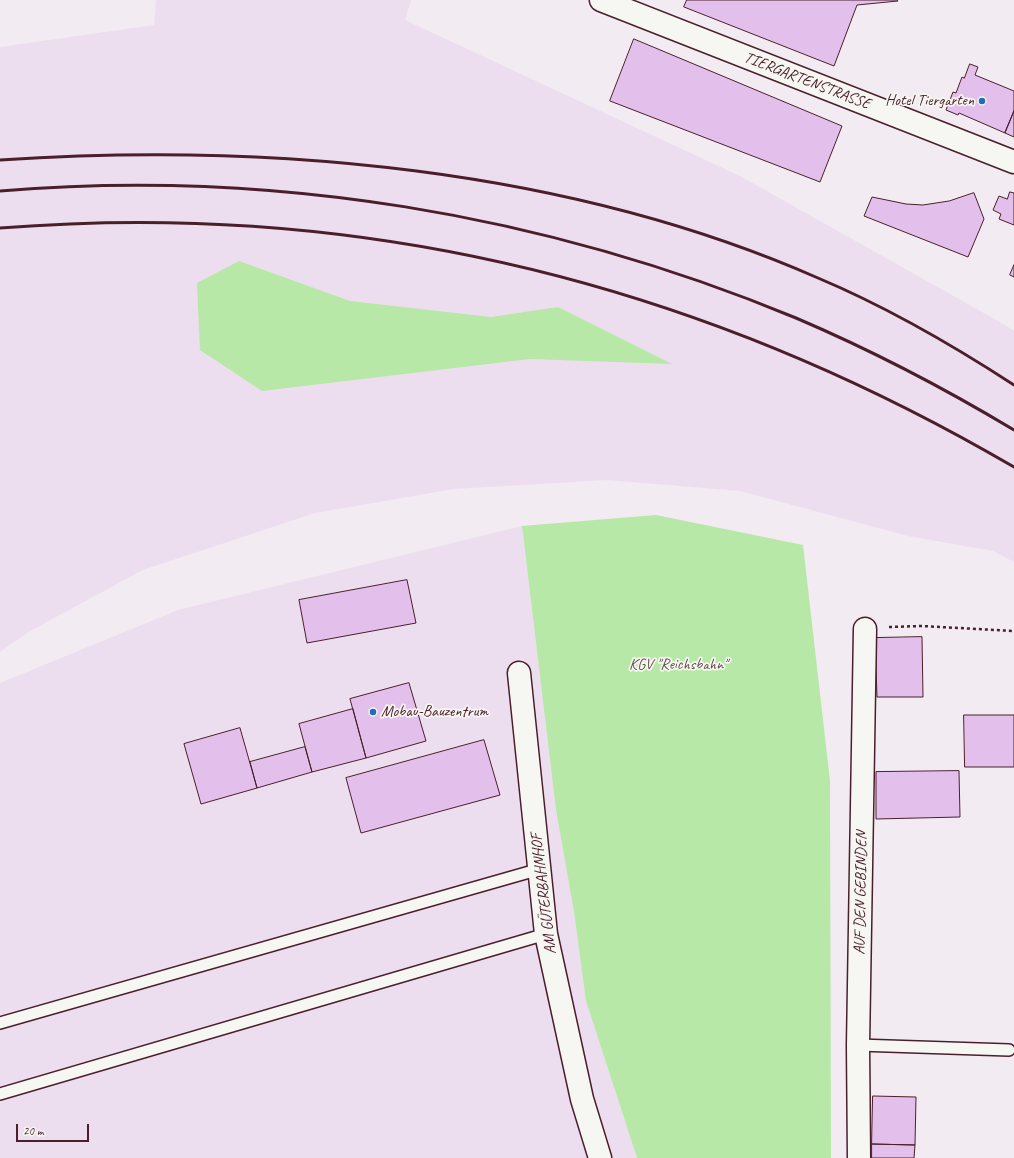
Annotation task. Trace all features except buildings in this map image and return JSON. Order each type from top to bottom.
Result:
[{"type":"street","name":"TIERGARTENSTRASSE","points":[[601,0],[1014,162]]},
{"type":"street","name":"AUF DEN GEBINDEN","points":[[859,1158],[858,1045],[865,629]]},
{"type":"street","name":"AM GÜTERBAHNHOF","points":[[519,673],[546,934],[582,1099],[600,1158]]},
{"type":"lane","points":[[0,1023],[540,869]]},
{"type":"lane","points":[[0,1094],[546,934]]},
{"type":"lane","points":[[858,1045],[1009,1050]]},
{"type":"path","points":[[865,629],[922,626],[1014,631]]},
{"type":"shaded area","points":[[156,0],[411,0],[405,20],[740,176],[1007,326],[1014,331],[1014,562],[993,551],[908,536],[740,491],[607,480],[454,489],[315,513],[143,570],[30,631],[0,652],[0,47],[154,25]]},
{"type":"shaded area","points":[[522,526],[556,810],[574,912],[586,1001],[637,1158],[0,1158],[0,683],[178,610]]},
{"type":"green space","points":[[239,261],[350,301],[491,317],[558,307],[672,364],[530,359],[262,391],[200,350],[197,283]]},
{"type":"green space","name":"KGV \"Reichsbahn\"","points":[[656,515],[803,545],[830,781],[831,1158],[637,1158],[586,1001],[574,912],[556,810],[522,526]]},
{"type":"railway","points":[[0,160],[102,155],[207,155],[312,160],[416,171],[521,188],[623,211],[722,241],[818,278],[869,301],[918,327],[1014,385]]},
{"type":"railway","points":[[0,191],[102,186],[203,187],[305,194],[406,207],[505,226],[604,251],[701,282],[796,318],[907,370],[1014,430]]},
{"type":"railway","points":[[0,228],[135,222],[267,227],[397,243],[525,268],[651,303],[774,348],[895,403],[1014,467]]},
{"type":"place","name":"Hotel Tiergarten","points":[[982,101]]},
{"type":"place","name":"Mobau-Bauzentrum","points":[[373,712]]}]
